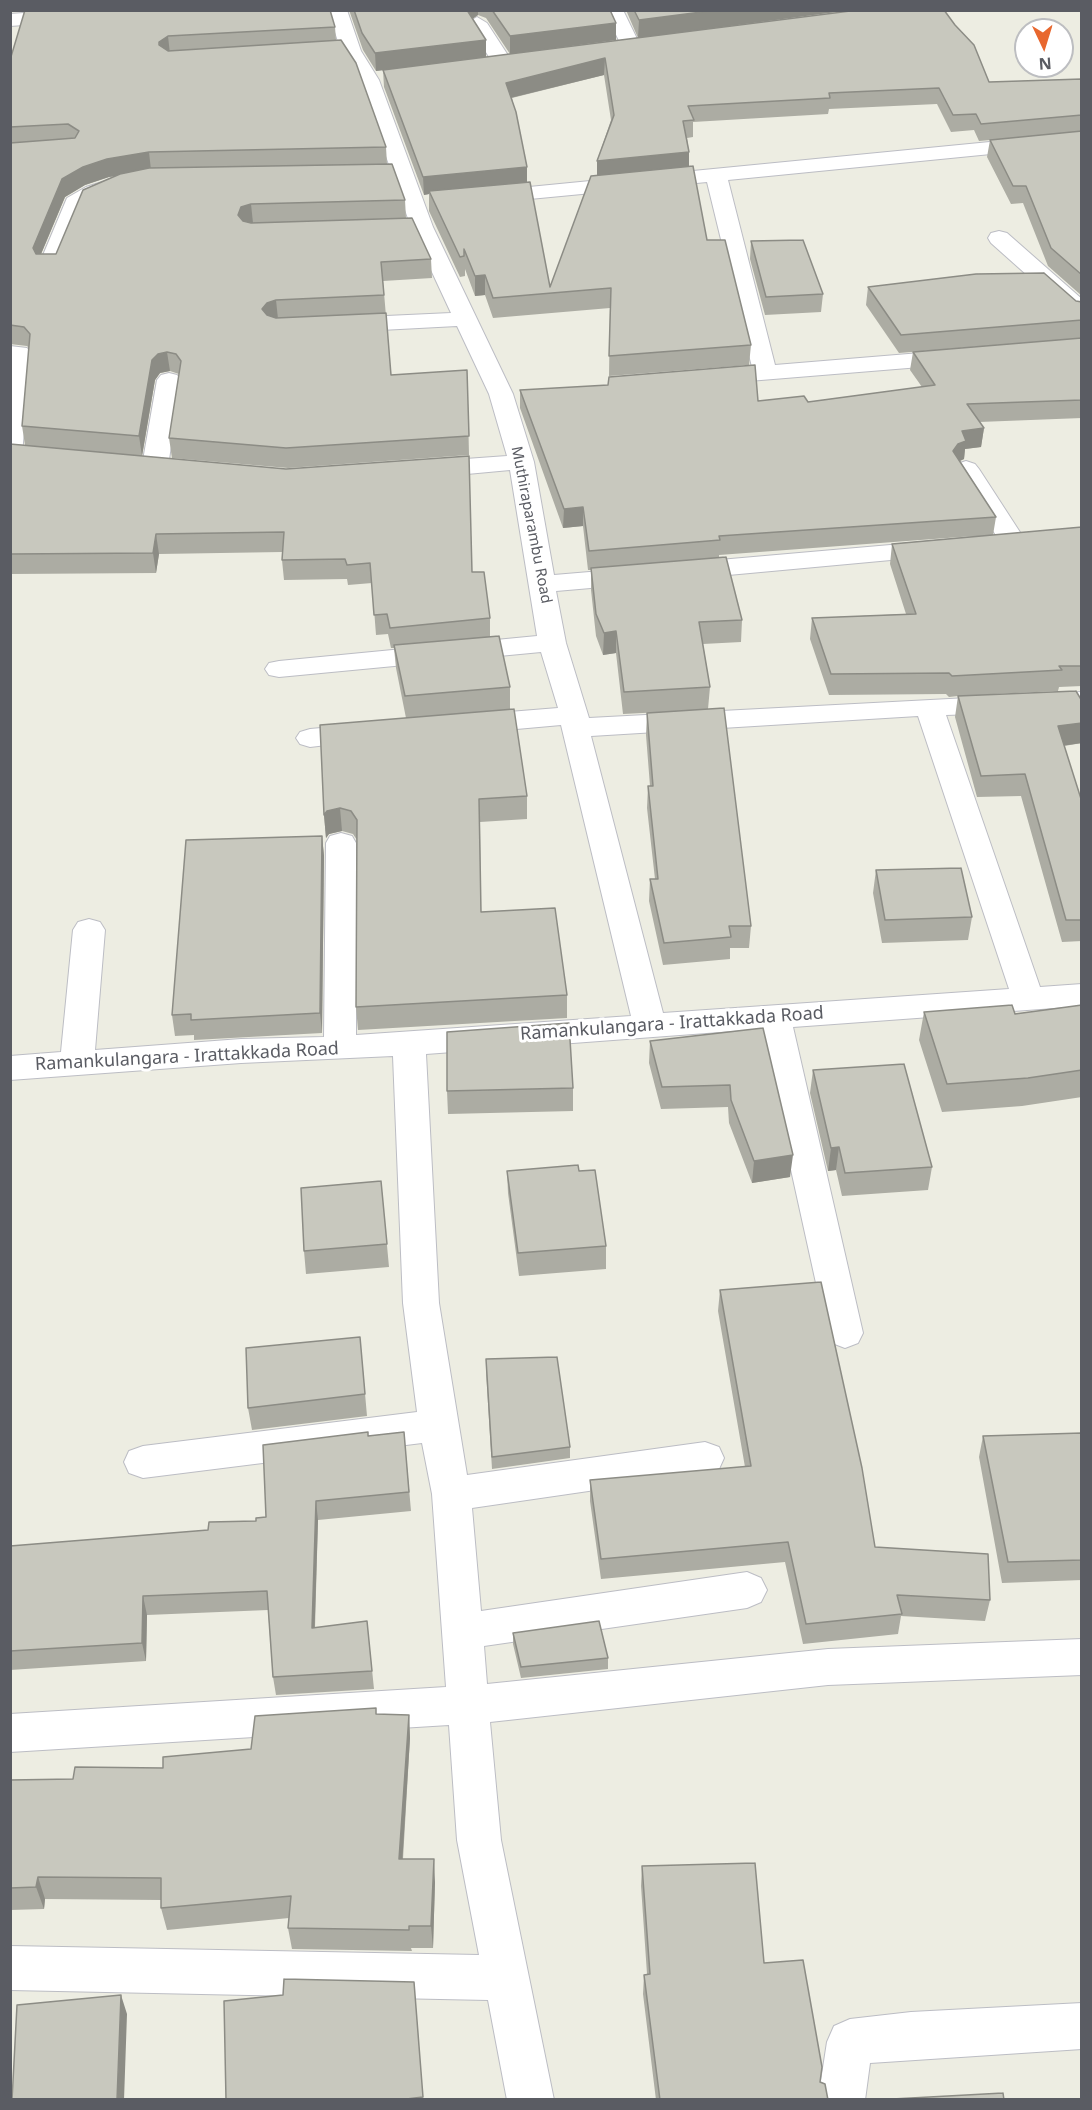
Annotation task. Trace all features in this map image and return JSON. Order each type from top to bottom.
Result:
[{"type":"street","name":"Muthiraparambu Road","points":[[337,10],[351,51],[380,79],[391,173],[418,215],[467,319],[513,394],[521,462],[552,643],[650,1026]]},
{"type":"street","points":[[614,10],[631,47]]},
{"type":"street","points":[[10,20],[86,15]]},
{"type":"street","points":[[477,23],[503,63]]},
{"type":"street","points":[[608,50],[655,44]]},
{"type":"street","points":[[481,66],[526,60]]},
{"type":"street","points":[[472,199],[1082,139]]},
{"type":"street","points":[[716,175],[765,373]]},
{"type":"street","points":[[49,267],[75,202],[94,192],[140,180]]},
{"type":"street","points":[[999,238],[1082,312]]},
{"type":"street","points":[[325,326],[467,319]]},
{"type":"street","points":[[10,353],[19,353],[16,454]]},
{"type":"street","points":[[684,380],[976,356]]},
{"type":"street","points":[[155,466],[169,380]]},
{"type":"street","points":[[401,471],[521,462]]},
{"type":"street","points":[[966,469],[1014,543]]},
{"type":"street","points":[[543,584],[956,548]]},
{"type":"street","points":[[279,669],[552,643]]},
{"type":"street","points":[[448,726],[1082,701]]},
{"type":"street","points":[[929,707],[1028,999]]},
{"type":"street","points":[[310,738],[390,731]]},
{"type":"street","points":[[340,1048],[341,843]]},
{"type":"street","points":[[77,1062],[89,930]]},
{"type":"street","name":"Ramankulangara - Irattakkada Road","points":[[10,1068],[241,1051],[340,1048],[1082,995]]},
{"type":"street","points":[[774,1017],[845,1333]]},
{"type":"street","points":[[409,1042],[421,1303],[438,1425],[451,1494],[470,1705],[479,1840],[531,2100]]},
{"type":"street","points":[[143,1462],[438,1425]]},
{"type":"street","points":[[451,1494],[705,1458]]},
{"type":"street","points":[[464,1631],[747,1590]]},
{"type":"street","points":[[10,1733],[470,1705],[828,1667],[1082,1657]]},
{"type":"street","points":[[10,1968],[507,1978]]},
{"type":"street","points":[[841,2100],[850,2042],[911,2035],[1082,2026]]},
{"type":"building","points":[[25,10],[330,10],[335,27],[168,36],[159,42],[159,45],[168,51],[341,40],[356,63],[386,147],[149,152],[107,159],[83,167],[62,179],[33,248],[36,254],[56,254],[83,190],[120,174],[149,168],[392,164],[405,200],[251,204],[241,207],[238,215],[243,221],[251,223],[412,218],[431,259],[381,262],[384,295],[276,300],[267,303],[262,309],[267,315],[276,318],[386,313],[391,375],[467,370],[469,436],[286,448],[169,438],[181,361],[176,354],[167,352],[158,354],[152,360],[139,436],[22,426],[30,334],[24,327],[10,325],[10,143],[75,138],[79,131],[68,124],[10,127],[10,60]]},
{"type":"building","points":[[354,10],[467,10],[486,40],[375,53],[362,33]]},
{"type":"building","points":[[492,10],[610,10],[616,23],[510,36]]},
{"type":"building","points":[[634,10],[717,10],[639,20]]},
{"type":"building","points":[[858,10],[944,10],[974,45],[989,82],[1082,79],[1082,115],[981,124],[976,114],[953,115],[939,88],[829,93],[830,98],[688,106],[694,120],[683,121],[689,152],[597,161],[614,115],[605,58],[506,83],[516,112],[527,167],[423,177],[383,70]]},
{"type":"building","points":[[1082,131],[1082,275],[1051,248],[1026,186],[1013,186],[990,140]]},
{"type":"building","points":[[693,166],[707,240],[725,240],[751,345],[609,356],[611,288],[493,298],[485,275],[475,276],[464,249],[464,256],[460,257],[429,191],[530,182],[550,287],[591,176]]},
{"type":"building","points":[[803,240],[823,294],[766,297],[751,241]]},
{"type":"building","points":[[1044,273],[1076,301],[1082,302],[1082,320],[901,335],[868,287],[976,274]]},
{"type":"building","points":[[1082,338],[1082,400],[967,404],[984,428],[962,431],[966,441],[958,444],[953,451],[996,517],[719,536],[720,540],[589,551],[583,507],[564,509],[520,390],[608,385],[609,377],[755,365],[758,401],[804,396],[808,402],[935,385],[913,352]]},
{"type":"building","points":[[10,444],[286,469],[469,456],[472,572],[484,572],[490,618],[390,628],[387,614],[374,615],[370,563],[347,565],[345,559],[282,560],[284,532],[156,534],[153,553],[10,554]]},
{"type":"building","points":[[1082,527],[1082,666],[1059,666],[1062,670],[952,676],[949,673],[831,674],[812,618],[916,614],[892,544]]},
{"type":"building","points":[[726,557],[742,620],[699,622],[710,687],[624,692],[616,631],[604,633],[596,614],[591,568]]},
{"type":"building","points":[[499,636],[510,687],[405,696],[394,645]]},
{"type":"building","points":[[1076,691],[1082,701],[1082,723],[1058,726],[1082,802],[1082,920],[1066,920],[1025,774],[981,776],[958,696]]},
{"type":"building","points":[[724,708],[751,926],[729,926],[731,937],[664,943],[650,879],[658,879],[648,786],[653,786],[647,713]]},
{"type":"building","points":[[514,709],[527,796],[479,799],[481,912],[555,908],[567,995],[356,1007],[357,820],[351,811],[340,808],[327,811],[324,815],[320,725]]},
{"type":"building","points":[[322,836],[320,1013],[191,1020],[191,1014],[172,1015],[186,840]]},
{"type":"building","points":[[961,868],[972,917],[885,920],[876,870]]},
{"type":"building","points":[[1012,1005],[1015,1014],[1082,1005],[1082,1070],[1028,1078],[947,1084],[924,1012]]},
{"type":"building","points":[[569,1023],[573,1088],[447,1091],[447,1032]]},
{"type":"building","points":[[763,1028],[793,1155],[754,1161],[731,1100],[730,1085],[662,1087],[650,1041]]},
{"type":"building","points":[[904,1064],[932,1167],[845,1173],[839,1147],[831,1148],[813,1070]]},
{"type":"building","points":[[578,1165],[579,1171],[595,1170],[606,1246],[518,1253],[507,1171]]},
{"type":"building","points":[[381,1181],[387,1244],[304,1251],[301,1188]]},
{"type":"building","points":[[821,1282],[862,1468],[875,1547],[988,1554],[990,1600],[897,1595],[902,1614],[806,1624],[788,1542],[601,1559],[590,1480],[751,1466],[720,1290]]},
{"type":"building","points":[[360,1337],[365,1394],[248,1408],[246,1348]]},
{"type":"building","points":[[557,1357],[570,1447],[492,1457],[486,1359]]},
{"type":"building","points":[[368,1432],[368,1436],[404,1432],[409,1492],[316,1501],[312,1628],[367,1621],[372,1671],[273,1677],[267,1591],[143,1596],[142,1643],[10,1651],[10,1546],[208,1530],[209,1522],[256,1521],[256,1518],[266,1517],[263,1445]]},
{"type":"building","points":[[1082,1433],[1082,1560],[1008,1562],[983,1436]]},
{"type":"building","points":[[599,1621],[608,1658],[521,1667],[513,1633]]},
{"type":"building","points":[[376,1708],[376,1714],[409,1715],[399,1859],[434,1859],[431,1926],[409,1926],[409,1930],[288,1928],[291,1896],[161,1908],[161,1878],[38,1877],[36,1887],[10,1888],[10,1780],[73,1779],[75,1767],[163,1768],[163,1757],[251,1749],[255,1716]]},
{"type":"building","points":[[755,1863],[764,1963],[803,1960],[822,2067],[820,2082],[825,2084],[828,2100],[660,2100],[644,1975],[650,1974],[642,1866]]},
{"type":"building","points":[[284,1979],[414,1982],[423,2097],[398,2100],[226,2100],[224,2001],[283,1995]]},
{"type":"building","points":[[121,1995],[117,2100],[12,2100],[17,2005]]},
{"type":"building","points":[[1003,2093],[1004,2100],[874,2100]]}]
